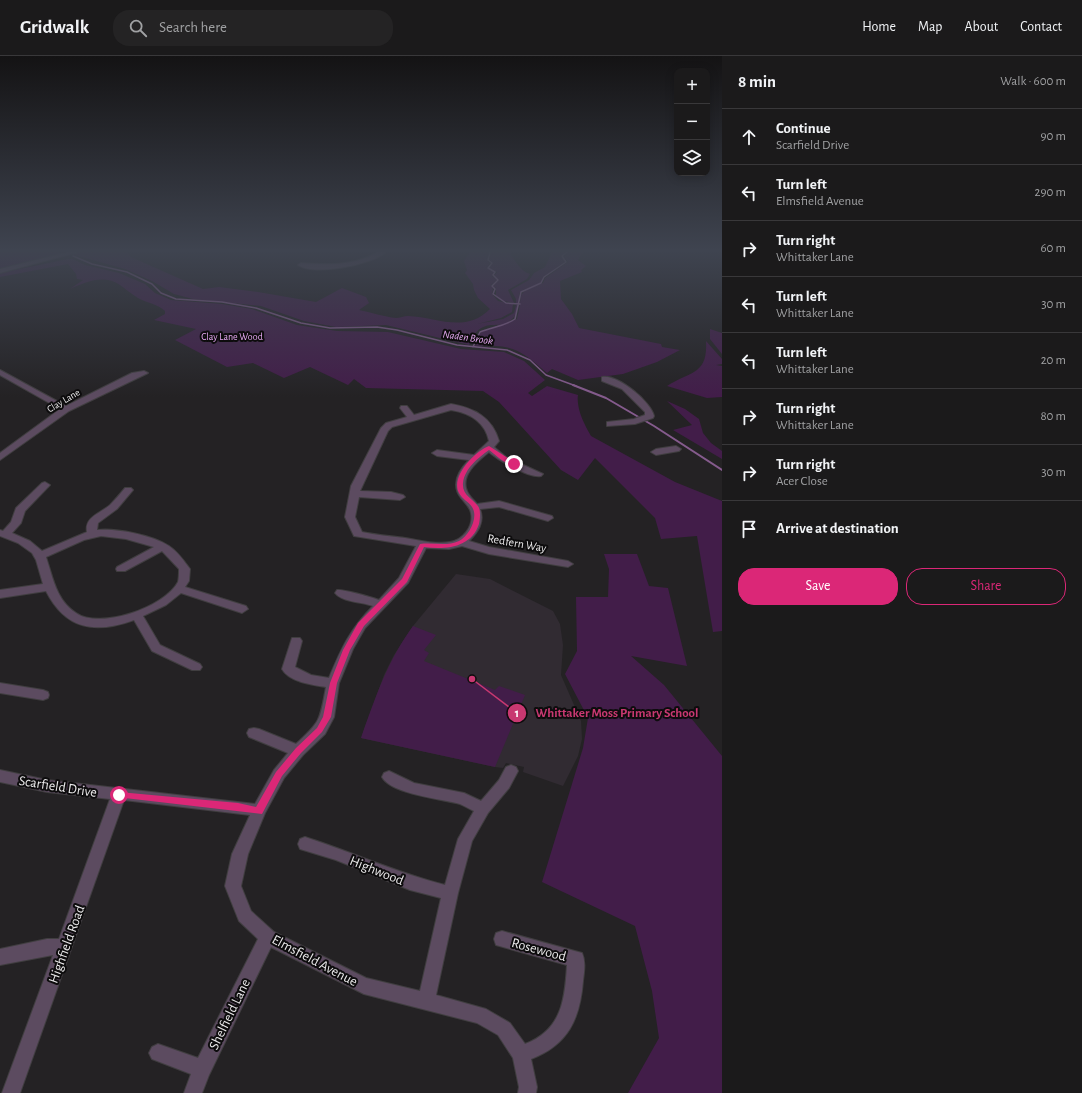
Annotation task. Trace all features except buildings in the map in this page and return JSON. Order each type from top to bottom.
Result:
[{"type":"street","points":[[0,372],[66,409]]},
{"type":"street","name":"Clay Lane","points":[[0,457],[66,409],[135,375],[144,373]]},
{"type":"street","points":[[605,379],[625,386],[649,411],[646,418],[610,424]]},
{"type":"street","points":[[452,407],[468,410],[484,420],[493,433],[494,441],[489,448],[474,458],[466,468],[460,483],[462,493],[476,507],[477,520],[474,528],[463,542],[443,546],[422,545],[358,534],[350,517],[356,494],[356,486],[386,427],[452,407]]},
{"type":"street","points":[[404,408],[412,418]]},
{"type":"street","points":[[489,448],[503,459],[538,474]]},
{"type":"street","points":[[656,452],[676,449]]},
{"type":"street","points":[[437,453],[474,458]]},
{"type":"street","points":[[40,556],[92,534],[108,533],[140,539],[162,547],[183,563],[186,571],[180,589],[164,602],[137,616],[114,622],[98,624],[78,622],[63,610],[50,586],[40,556],[28,544],[3,533],[16,523],[20,510],[45,486]]},
{"type":"street","points":[[92,534],[90,528],[94,520],[114,507],[128,490]]},
{"type":"street","points":[[356,494],[391,495],[400,497]]},
{"type":"street","points":[[476,507],[499,504],[548,518]]},
{"type":"street","name":"Redfern Way","points":[[463,542],[478,550],[568,564]]},
{"type":"street","name":"Elmsfield Avenue","points":[[422,545],[404,580],[361,625],[347,650],[333,683],[327,717],[320,730],[298,751],[279,774],[258,811],[240,854],[233,886],[245,916],[268,937],[364,986],[480,1015],[504,1029],[521,1054],[528,1093]]},
{"type":"street","points":[[122,569],[162,547]]},
{"type":"street","points":[[0,594],[50,586]]},
{"type":"street","points":[[180,589],[242,610]]},
{"type":"street","points":[[341,593],[350,597],[364,598],[381,605]]},
{"type":"street","points":[[137,616],[156,648],[196,667]]},
{"type":"street","points":[[296,641],[288,669],[298,676],[315,682],[333,683]]},
{"type":"street","points":[[0,688],[43,695]]},
{"type":"street","points":[[254,733],[298,751]]},
{"type":"street","points":[[426,1002],[450,893],[465,839],[483,808],[504,784],[510,771]]},
{"type":"street","name":"Scarfield Drive","points":[[0,776],[47,786],[238,807],[258,811]]},
{"type":"street","points":[[389,777],[412,788],[464,799],[483,808]]},
{"type":"street","name":"Highfield Road","points":[[11,1093],[119,795]]},
{"type":"street","name":"Highwood","points":[[305,844],[338,854],[410,883],[450,893]]},
{"type":"street","name":"Shelfield Lane","points":[[193,1093],[202,1069],[268,937]]},
{"type":"street","name":"Rosewood","points":[[502,939],[576,960],[573,1001],[562,1027],[546,1043],[521,1054]]},
{"type":"street","points":[[0,956],[47,947],[65,947]]},
{"type":"street","points":[[158,1053],[202,1069]]},
{"type":"shaded area","points":[[456,574],[490,579],[553,611],[560,624],[563,645],[561,675],[581,721],[582,739],[578,756],[563,786],[523,772],[524,767],[506,763],[503,768],[495,767],[361,738],[384,675],[394,655],[413,626]]},
{"type":"green space","name":"Clay Lane Wood","points":[[144,300],[176,300],[222,304],[252,309],[297,325],[337,331],[388,332],[461,349],[504,352],[524,361],[545,380],[528,393],[532,396],[547,386],[578,395],[579,411],[591,436],[675,482],[722,501],[722,631],[713,632],[697,536],[661,539],[655,518],[595,458],[578,480],[561,470],[499,402],[483,391],[366,388],[354,379],[348,385],[310,367],[284,378],[253,363],[227,367],[175,340],[196,329],[154,320],[165,314],[165,311]]},
{"type":"green space","points":[[207,300],[307,300],[316,302],[319,300],[368,300],[369,303],[359,310],[398,318],[408,316],[450,322],[471,321],[480,317],[490,309],[481,300],[497,300],[513,304],[512,312],[501,318],[477,324],[503,319],[514,313],[516,305],[518,305],[512,319],[507,323],[485,326],[479,329],[469,345],[386,325],[336,327],[304,321],[261,306]]},
{"type":"green space","points":[[502,300],[513,300],[514,303]]},
{"type":"green space","points":[[520,300],[562,300],[572,314],[579,328],[661,344],[662,347],[680,350],[657,362],[623,374],[578,380],[552,369],[547,373],[529,358],[514,350],[498,346],[475,346],[481,333],[490,328],[517,319]]},
{"type":"green space","points":[[710,329],[722,333],[722,354],[710,339]]},
{"type":"green space","points":[[706,341],[722,359],[722,364],[716,365],[722,366],[722,397],[707,398],[667,386],[696,371],[701,366],[706,352]]},
{"type":"green space","points":[[667,401],[685,409],[699,419],[703,433],[711,443],[722,451],[722,459],[673,430],[692,425]]},
{"type":"green space","points":[[604,554],[637,554],[649,586],[668,588],[687,666],[631,656],[664,685],[722,756],[722,1093],[628,1093],[659,1038],[652,991],[635,926],[542,882],[583,748],[588,718],[565,674],[577,651],[576,597],[608,597],[609,569]]},
{"type":"green space","points":[[413,626],[436,635],[424,650],[429,653],[424,661],[495,690],[499,686],[525,695],[495,767],[361,738],[389,666],[396,652]]},
{"type":"waterway","name":"Naden Brook","points":[[197,300],[222,302],[256,308],[301,323],[330,328],[377,327],[397,330],[457,345],[473,347]]},
{"type":"waterway","points":[[502,300],[506,303],[518,304]]},
{"type":"waterway","points":[[473,347],[480,332],[515,319],[518,304]]},
{"type":"waterway","name":"Naden Brook","points":[[473,347],[507,350],[530,360],[546,375],[576,386]]},
{"type":"waterway","name":"Naden Brook","points":[[573,385],[606,398],[654,426],[722,470]]},
{"type":"place","name":"Whittaker Moss Primary School","points":[[472,679]]},
{"type":"route","points":[[119,795],[238,807],[258,811],[279,774],[298,751],[320,730],[327,717],[333,683],[347,650],[361,625],[404,580],[422,545],[435,547],[463,542],[474,528],[477,520],[476,507],[467,500],[462,493],[460,483],[466,468],[474,458],[489,448],[503,459],[514,464]]}]
